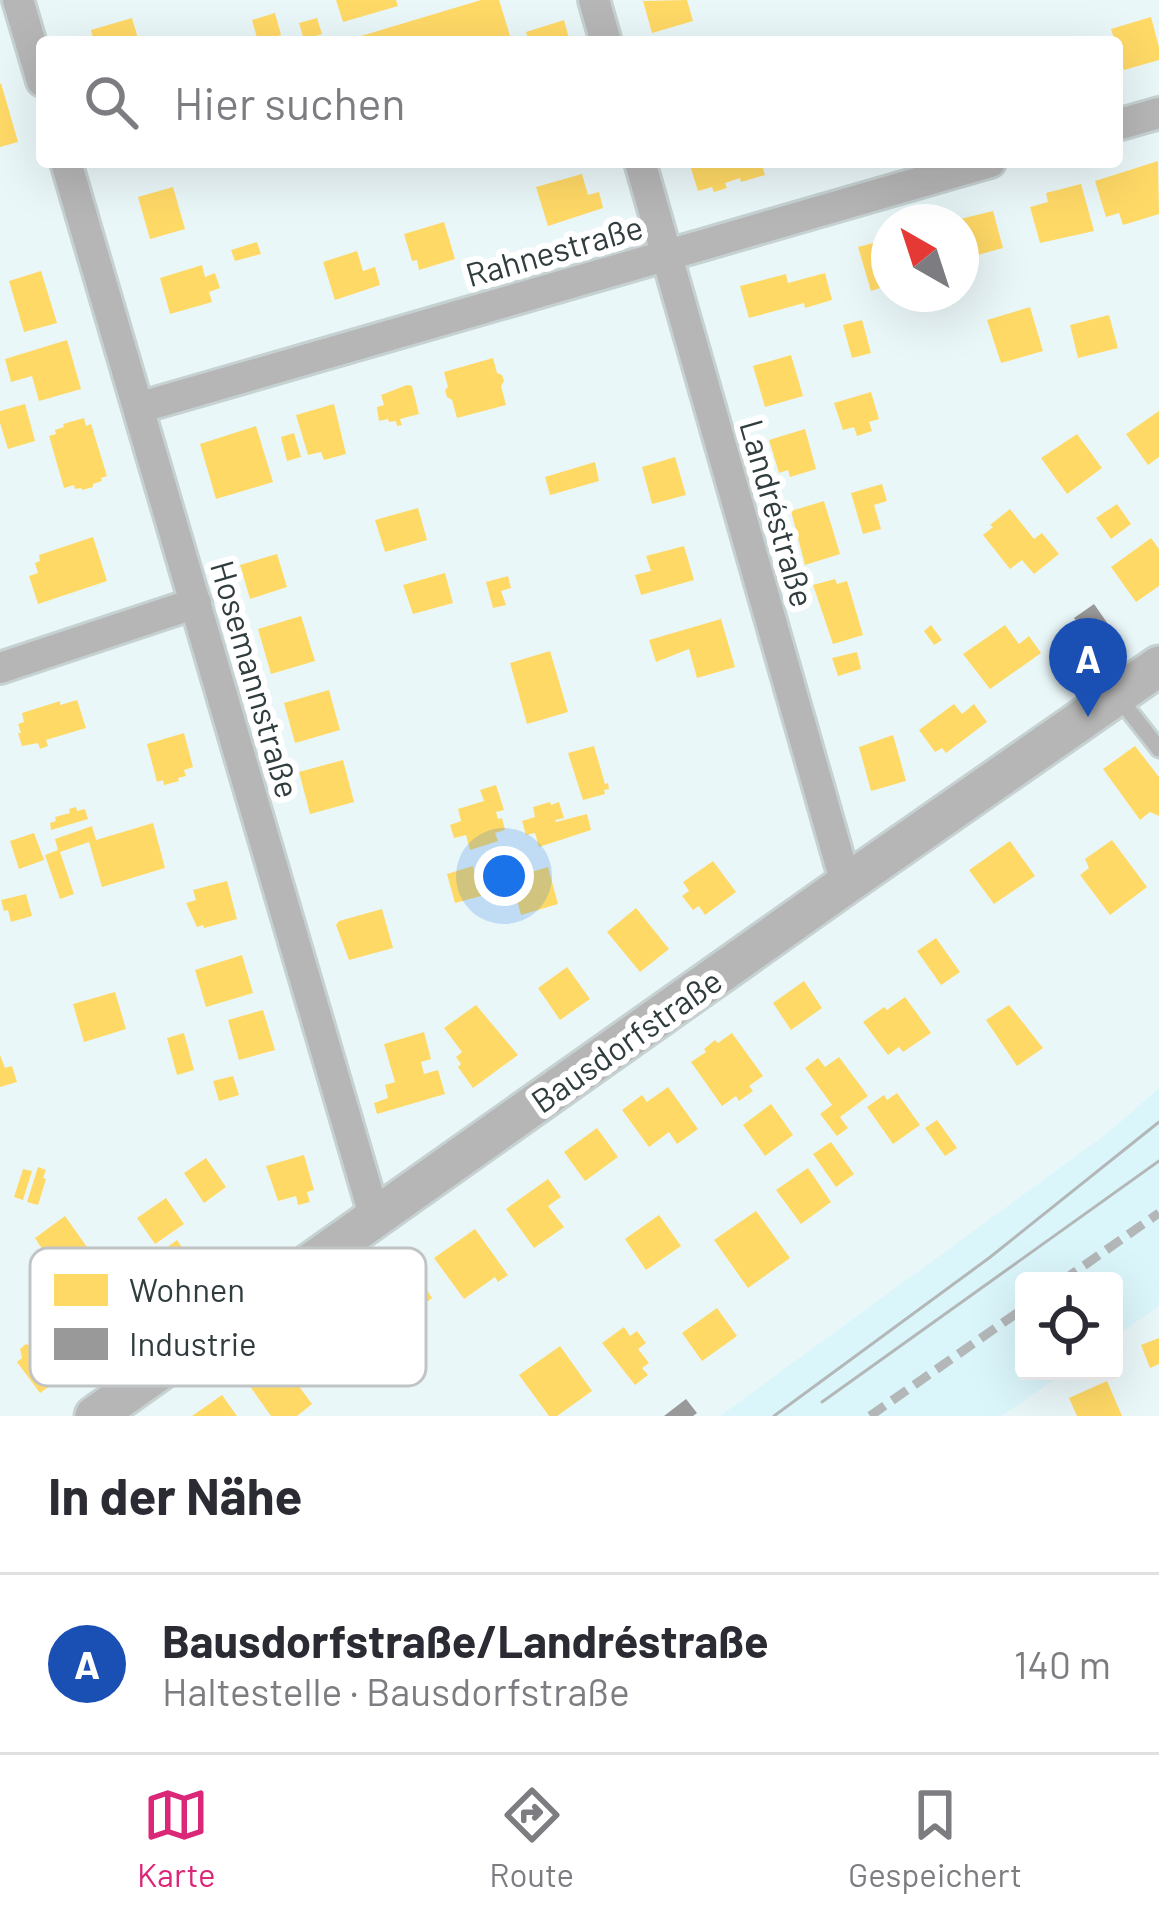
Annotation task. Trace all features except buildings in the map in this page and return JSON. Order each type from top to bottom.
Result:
[{"type":"street","points":[[18,0],[36,61]]},
{"type":"street","points":[[594,0],[604,36]]},
{"type":"street","points":[[1123,123],[1159,113]]},
{"type":"street","name":"Hosemannstraße","points":[[68,168],[375,1217]]},
{"type":"street","name":"Landréstraße","points":[[642,168],[846,884]]},
{"type":"street","name":"Rahnestraße","points":[[138,408],[969,168]]},
{"type":"street","points":[[0,668],[196,603]]},
{"type":"street","name":"Bausdorfstraße","points":[[331,1248],[1159,666]]},
{"type":"street","name":"Bausdorfstraße","points":[[95,1416],[137,1386]]},
{"type":"lane","points":[[1118,695],[1159,749]]},
{"type":"shaded area","points":[[1159,1088],[1159,1306],[1123,1332],[1123,1272],[1015,1272],[1015,1380],[1053,1380],[1002,1416],[720,1416],[1109,1132]]},
{"type":"tram line","points":[[774,1416],[989,1258],[1159,1122]]},
{"type":"tram line","points":[[822,1402],[1159,1161]]},
{"type":"railway","points":[[1075,1272],[1159,1213]]},
{"type":"railway","points":[[870,1416],[1015,1314]]},
{"type":"place","name":"Bausdorfstraße/Landréstraße","points":[[1088,717]]}]
